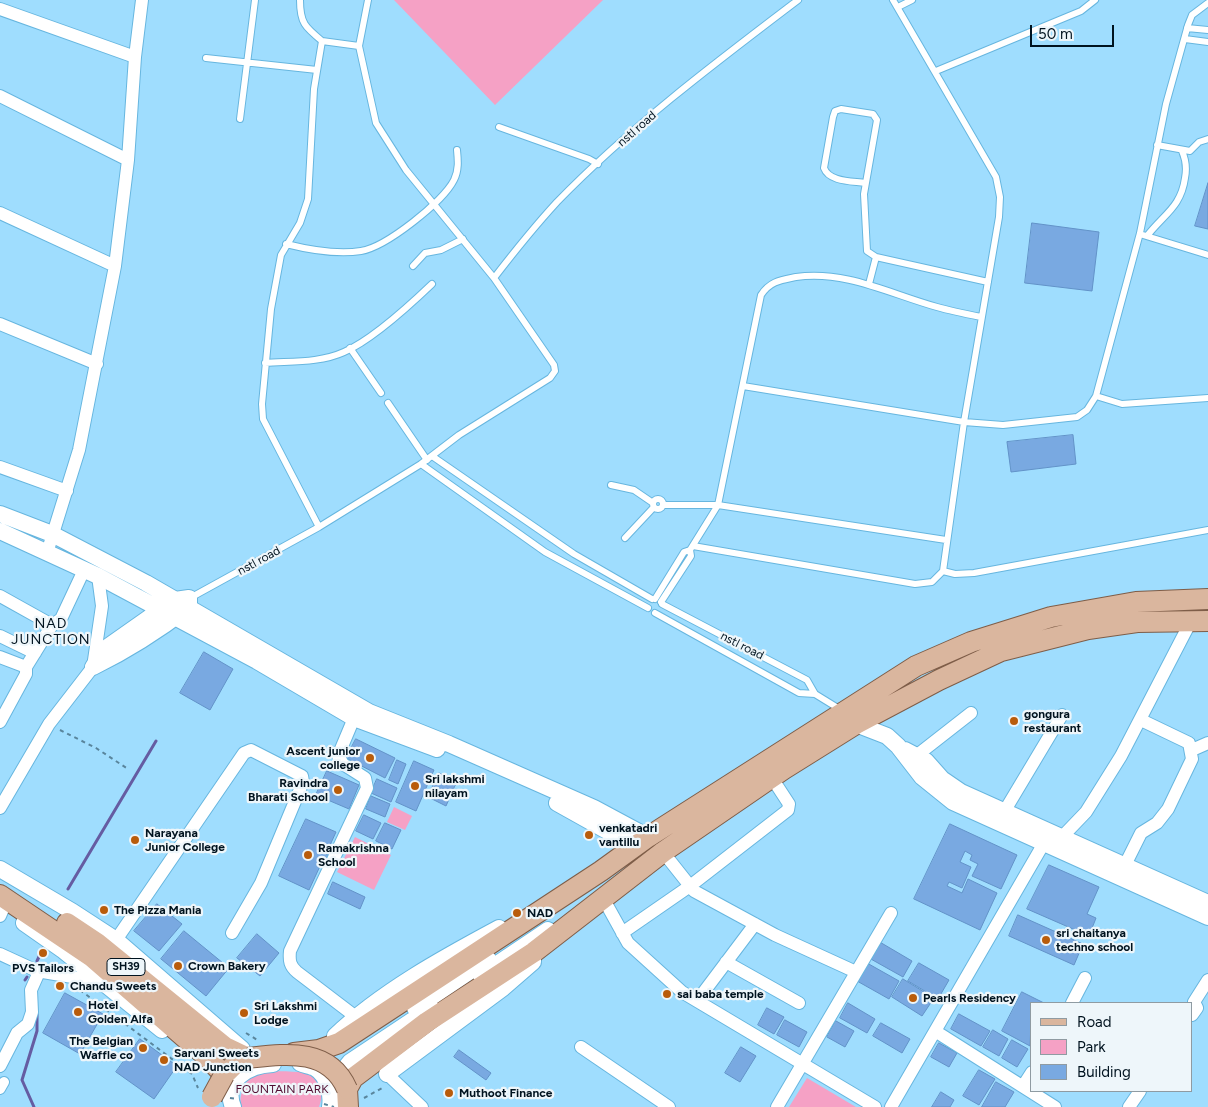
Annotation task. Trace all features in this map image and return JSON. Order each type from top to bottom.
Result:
[{"type":"main road","points":[[346,1095],[353,1078],[427,1022],[534,952],[663,852],[772,778],[916,666],[971,642],[1051,617],[1136,602],[1208,599]]},
{"type":"main road","points":[[208,1101],[227,1082],[236,1063],[248,1058],[319,1050],[339,1043],[601,871],[641,841],[849,718],[939,680],[1001,651],[1088,629],[1137,622],[1200,621]]},
{"type":"main road","name":"SH39","points":[[0,879],[97,943],[225,1047],[248,1058]]},
{"type":"main road","name":"SH39","points":[[1,906],[92,957],[207,1057],[227,1082]]},
{"type":"main road","points":[[293,1054],[320,1061],[336,1070],[346,1095]]},
{"type":"street","points":[[47,553],[79,450],[115,266],[128,160],[135,57],[142,0]]},
{"type":"street","points":[[0,9],[135,57]]},
{"type":"street","points":[[0,96],[128,160]]},
{"type":"street","points":[[0,213],[115,266]]},
{"type":"street","points":[[0,324],[97,364]]},
{"type":"street","points":[[0,467],[67,491]]},
{"type":"street","points":[[0,514],[52,534],[184,602],[369,712],[449,744],[594,808],[641,841]]},
{"type":"street","points":[[3,535],[91,573],[257,661],[354,718],[414,742],[442,750],[515,782],[578,814],[641,841]]},
{"type":"street","points":[[0,722],[26,674],[26,667],[52,625],[61,619],[91,573]]},
{"type":"street","points":[[91,573],[102,606],[92,667]]},
{"type":"street","points":[[0,596],[52,625]]},
{"type":"street","points":[[0,808],[49,724],[106,648],[160,610],[184,602]]},
{"type":"street","name":"nstl road","points":[[92,667],[116,656],[175,618],[184,602]]},
{"type":"street","points":[[891,1107],[1044,843],[1062,837],[1086,812],[1200,621]]},
{"type":"street","points":[[0,636],[35,653]]},
{"type":"street","points":[[0,657],[26,667]]},
{"type":"street","points":[[916,756],[971,713]]},
{"type":"street","points":[[1004,812],[1062,716]]},
{"type":"street","points":[[354,718],[338,756],[343,764],[365,778],[367,788],[290,951],[289,960],[297,972],[356,1017]]},
{"type":"street","points":[[849,718],[887,736],[898,746],[922,776],[954,802],[1208,917]]},
{"type":"street","points":[[1126,865],[1141,833],[1157,823],[1168,809],[1192,759],[1190,743],[1140,720]]},
{"type":"street","points":[[1192,750],[1208,743]]},
{"type":"street","points":[[898,746],[926,761],[942,779],[962,792],[1208,903]]},
{"type":"street","points":[[116,940],[244,753],[251,750],[302,776],[303,782],[261,883],[232,933]]},
{"type":"street","points":[[622,933],[690,886],[788,810],[789,804],[786,797],[772,778]]},
{"type":"street","points":[[663,852],[694,891],[755,924],[856,972]]},
{"type":"street","points":[[0,869],[116,940],[242,1049],[268,1064]]},
{"type":"street","points":[[315,1068],[338,1060],[379,1034],[585,891],[601,871]]},
{"type":"street","points":[[346,1095],[350,1062],[591,900],[609,893],[622,933],[628,943],[679,989],[802,1065],[875,1107]]},
{"type":"street","points":[[1,906],[64,951],[227,1082],[233,1107]]},
{"type":"street","points":[[777,1107],[891,913]]},
{"type":"street","points":[[697,1000],[755,924]]},
{"type":"street","points":[[335,1036],[356,1017],[453,951],[499,928],[514,927]]},
{"type":"street","points":[[422,1107],[390,1078],[533,962],[534,952]]},
{"type":"street","points":[[0,954],[39,972],[67,978],[102,982]]},
{"type":"street","points":[[726,962],[799,1003]]},
{"type":"street","points":[[0,1066],[17,1033],[28,1024],[32,1012],[31,990],[39,972]]},
{"type":"street","points":[[1073,1002],[1085,978]]},
{"type":"street","points":[[1193,1014],[1197,1008],[1194,1002],[1208,980]]},
{"type":"street","points":[[935,1031],[1030,1091]]},
{"type":"street","points":[[581,1047],[668,1107]]},
{"type":"street","points":[[227,1082],[255,1066],[299,1063],[315,1068],[346,1095]]},
{"type":"street","points":[[1023,1086],[1030,1075]]},
{"type":"street","points":[[1032,1092],[1055,1107]]},
{"type":"street","points":[[1129,1107],[1139,1092]]},
{"type":"street","points":[[327,1106],[332,1096],[346,1095]]},
{"type":"lane","points":[[240,119],[256,0]]},
{"type":"lane","points":[[300,0],[300,16],[306,27],[322,41],[359,46]]},
{"type":"lane","name":"nstl road","points":[[184,602],[319,527],[421,464],[459,435],[550,378],[555,371],[554,365],[494,278],[406,170],[376,123],[359,46],[368,0]]},
{"type":"lane","name":"nstl road","points":[[494,278],[540,222],[598,164],[700,74],[798,0]]},
{"type":"lane","points":[[691,548],[915,584],[932,582],[943,570],[964,422],[999,218],[1000,196],[996,177],[893,0]]},
{"type":"lane","points":[[898,7],[912,0]]},
{"type":"lane","points":[[936,71],[1081,10],[1094,0]]},
{"type":"lane","points":[[743,386],[964,422],[1003,425],[1077,417],[1087,410],[1096,396],[1143,235],[1157,145],[1166,104],[1188,28],[1192,15],[1208,3]]},
{"type":"lane","points":[[1188,28],[1208,30]]},
{"type":"lane","points":[[1185,39],[1208,42]]},
{"type":"lane","points":[[319,527],[263,419],[265,362],[270,309],[281,255],[300,222],[308,199],[317,70],[322,41]]},
{"type":"lane","points":[[206,58],[247,64],[317,70]]},
{"type":"lane","points":[[865,183],[831,177],[826,174],[824,168],[835,111],[841,109],[876,116],[865,183],[866,248],[870,254],[876,258],[988,282]]},
{"type":"lane","points":[[500,127],[598,164]]},
{"type":"lane","points":[[1157,145],[1190,151],[1199,142],[1208,140]]},
{"type":"lane","points":[[286,244],[321,252],[362,251],[377,245],[434,206],[454,179],[458,169],[457,150]]},
{"type":"lane","points":[[1143,235],[1179,203],[1184,190],[1186,172],[1186,159],[1182,151]]},
{"type":"lane","points":[[1143,235],[1208,255]]},
{"type":"lane","points":[[413,266],[425,253],[441,250],[463,239]]},
{"type":"lane","points":[[869,284],[876,258]]},
{"type":"lane","points":[[648,608],[648,604],[658,601],[684,552],[691,548],[718,505],[761,295],[766,288],[777,280],[816,275],[841,278],[869,284],[937,307],[981,317]]},
{"type":"lane","points":[[265,362],[326,358],[350,348],[408,306],[432,284]]},
{"type":"lane","points":[[350,348],[381,392]]},
{"type":"lane","points":[[1096,396],[1122,404],[1208,398]]},
{"type":"lane","points":[[388,403],[430,458]]},
{"type":"lane","name":"nstl road","points":[[430,458],[574,554],[807,680],[815,694]]},
{"type":"lane","points":[[421,464],[545,552],[799,693],[815,694],[849,718]]},
{"type":"lane","points":[[611,484],[634,490],[654,505]]},
{"type":"lane","points":[[625,538],[659,499],[663,505],[718,505],[946,540]]},
{"type":"lane","points":[[943,570],[955,574],[974,573],[1208,530]]},
{"type":"lane","points":[[656,613],[662,609],[658,601]]},
{"type":"path","points":[[49,724],[96,748],[128,769]]},
{"type":"path","points":[[67,978],[79,990],[192,1074],[198,1088],[208,1101]]},
{"type":"path","points":[[346,1095],[390,1078]]},
{"type":"path","points":[[327,1106],[334,1107]]},
{"type":"green space","points":[[394,0],[603,0],[495,105]]},
{"type":"green space","points":[[394,807],[412,816],[405,830],[387,822]]},
{"type":"green space","points":[[355,837],[391,855],[374,890],[337,872]]},
{"type":"green space","name":"FOUNTAIN PARK","points":[[278,1071],[303,1072],[315,1078],[321,1085],[322,1094],[319,1107],[242,1107],[240,1100],[243,1088],[253,1076]]},
{"type":"green space","points":[[807,1078],[856,1107],[789,1107]]},
{"type":"building","points":[[1208,183],[1208,229],[1195,226]]},
{"type":"building","points":[[1032,223],[1099,232],[1092,291],[1025,283]]},
{"type":"building","points":[[1073,435],[1076,464],[1011,472],[1007,442]]},
{"type":"building","points":[[204,652],[233,669],[210,710],[180,693]]},
{"type":"building","name":"Ascent junior college","points":[[356,739],[395,758],[385,778],[346,758]]},
{"type":"building","points":[[397,760],[406,764],[398,784],[389,780]]},
{"type":"building","name":"Sri lakshmi nilayam","points":[[414,761],[434,770],[416,811],[396,802]]},
{"type":"building","name":"Ravindra Bharati School","points":[[327,771],[359,785],[349,809],[316,795]]},
{"type":"building","points":[[439,773],[457,781],[446,806],[428,797]]},
{"type":"building","points":[[377,779],[397,788],[391,802],[371,793]]},
{"type":"building","points":[[371,796],[390,804],[385,817],[366,809]]},
{"type":"building","points":[[364,815],[381,823],[373,839],[356,831]]},
{"type":"building","name":"Ramakrishna School","points":[[306,819],[336,832],[326,854],[330,856],[325,866],[321,864],[309,890],[279,876]]},
{"type":"building","points":[[385,823],[401,830],[392,849],[376,841]]},
{"type":"building","points":[[950,824],[1017,855],[1001,889],[972,876],[978,864],[970,860],[972,855],[965,851],[960,862],[971,867],[962,888],[949,882],[947,886],[962,893],[968,879],[997,893],[980,930],[914,899]]},
{"type":"building","points":[[1049,865],[1099,887],[1087,914],[1096,918],[1089,936],[1027,909]]},
{"type":"building","points":[[333,882],[365,897],[360,909],[328,894]]},
{"type":"building","points":[[157,904],[182,924],[159,951],[134,931]]},
{"type":"building","name":"sri chaitanya techno school","points":[[1018,915],[1083,944],[1074,965],[1009,936]]},
{"type":"building","points":[[184,931],[229,968],[206,996],[161,959]]},
{"type":"building","points":[[257,934],[279,953],[260,976],[237,958]]},
{"type":"building","points":[[878,941],[912,961],[903,977],[869,958]]},
{"type":"building","points":[[867,963],[899,981],[889,999],[857,981]]},
{"type":"building","points":[[919,963],[949,980],[938,999],[908,981]]},
{"type":"building","name":"Pearls Residency","points":[[903,979],[934,998],[922,1016],[892,997]]},
{"type":"building","points":[[1022,992],[1042,1002],[1030,1002],[1030,1046],[1002,1031]]},
{"type":"building","points":[[65,993],[103,1014],[80,1054],[43,1033]]},
{"type":"building","points":[[848,1003],[875,1019],[867,1033],[840,1018]]},
{"type":"building","points":[[767,1008],[784,1017],[774,1034],[758,1025]]},
{"type":"building","points":[[959,1014],[990,1031],[981,1046],[951,1029]]},
{"type":"building","points":[[785,1020],[807,1032],[799,1047],[777,1035]]},
{"type":"building","points":[[836,1021],[854,1031],[845,1047],[827,1037]]},
{"type":"building","points":[[881,1023],[910,1039],[902,1053],[873,1036]]},
{"type":"building","points":[[993,1030],[1008,1039],[999,1056],[983,1047]]},
{"type":"building","points":[[140,1039],[177,1066],[154,1099],[116,1072]]},
{"type":"building","points":[[1012,1040],[1028,1049],[1017,1067],[1002,1058]]},
{"type":"building","points":[[939,1043],[957,1053],[949,1067],[931,1057]]},
{"type":"building","points":[[741,1047],[756,1056],[740,1082],[725,1073]]},
{"type":"building","points":[[459,1050],[491,1073],[486,1080],[454,1057]]},
{"type":"building","points":[[979,1070],[995,1079],[979,1105],[963,1096]]},
{"type":"building","points":[[996,1082],[1014,1092],[1005,1107],[982,1107]]},
{"type":"building","points":[[941,1092],[954,1100],[950,1107],[932,1107]]},
{"type":"waterway","points":[[68,889],[156,741]]},
{"type":"waterway","points":[[37,961],[43,948]]},
{"type":"waterway","points":[[34,1107],[22,1080],[37,1031],[37,1014]]},
{"type":"place","name":"gongura restaurant","points":[[1014,721]]},
{"type":"place","name":"Ascent junior college","points":[[370,758]]},
{"type":"place","name":"Sri lakshmi nilayam","points":[[415,786]]},
{"type":"place","name":"Ravindra Bharati School","points":[[338,790]]},
{"type":"place","name":"venkatadri vantillu","points":[[589,835]]},
{"type":"place","name":"Narayana Junior College","points":[[135,840]]},
{"type":"place","name":"Ramakrishna School","points":[[308,855]]},
{"type":"place","name":"The Pizza Mania","points":[[104,910]]},
{"type":"place","name":"NAD","points":[[517,913]]},
{"type":"place","name":"sri chaitanya techno school","points":[[1046,940]]},
{"type":"place","name":"PVS Tailors","points":[[43,953]]},
{"type":"place","name":"Crown Bakery","points":[[178,966]]},
{"type":"place","name":"Chandu Sweets","points":[[60,986]]},
{"type":"place","name":"sai baba temple","points":[[667,994]]},
{"type":"place","name":"Pearls Residency","points":[[913,998]]},
{"type":"place","name":"Hotel Golden Alfa","points":[[78,1012]]},
{"type":"place","name":"Sri Lakshmi Lodge","points":[[244,1013]]},
{"type":"place","name":"The Belgian Waffle co","points":[[143,1048]]},
{"type":"place","name":"Sarvani Sweets NAD Junction","points":[[164,1060]]},
{"type":"place","name":"Muthoot Finance","points":[[449,1093]]},
{"type":"district","name":"NAD JUNCTION","points":[[51,632]]}]
